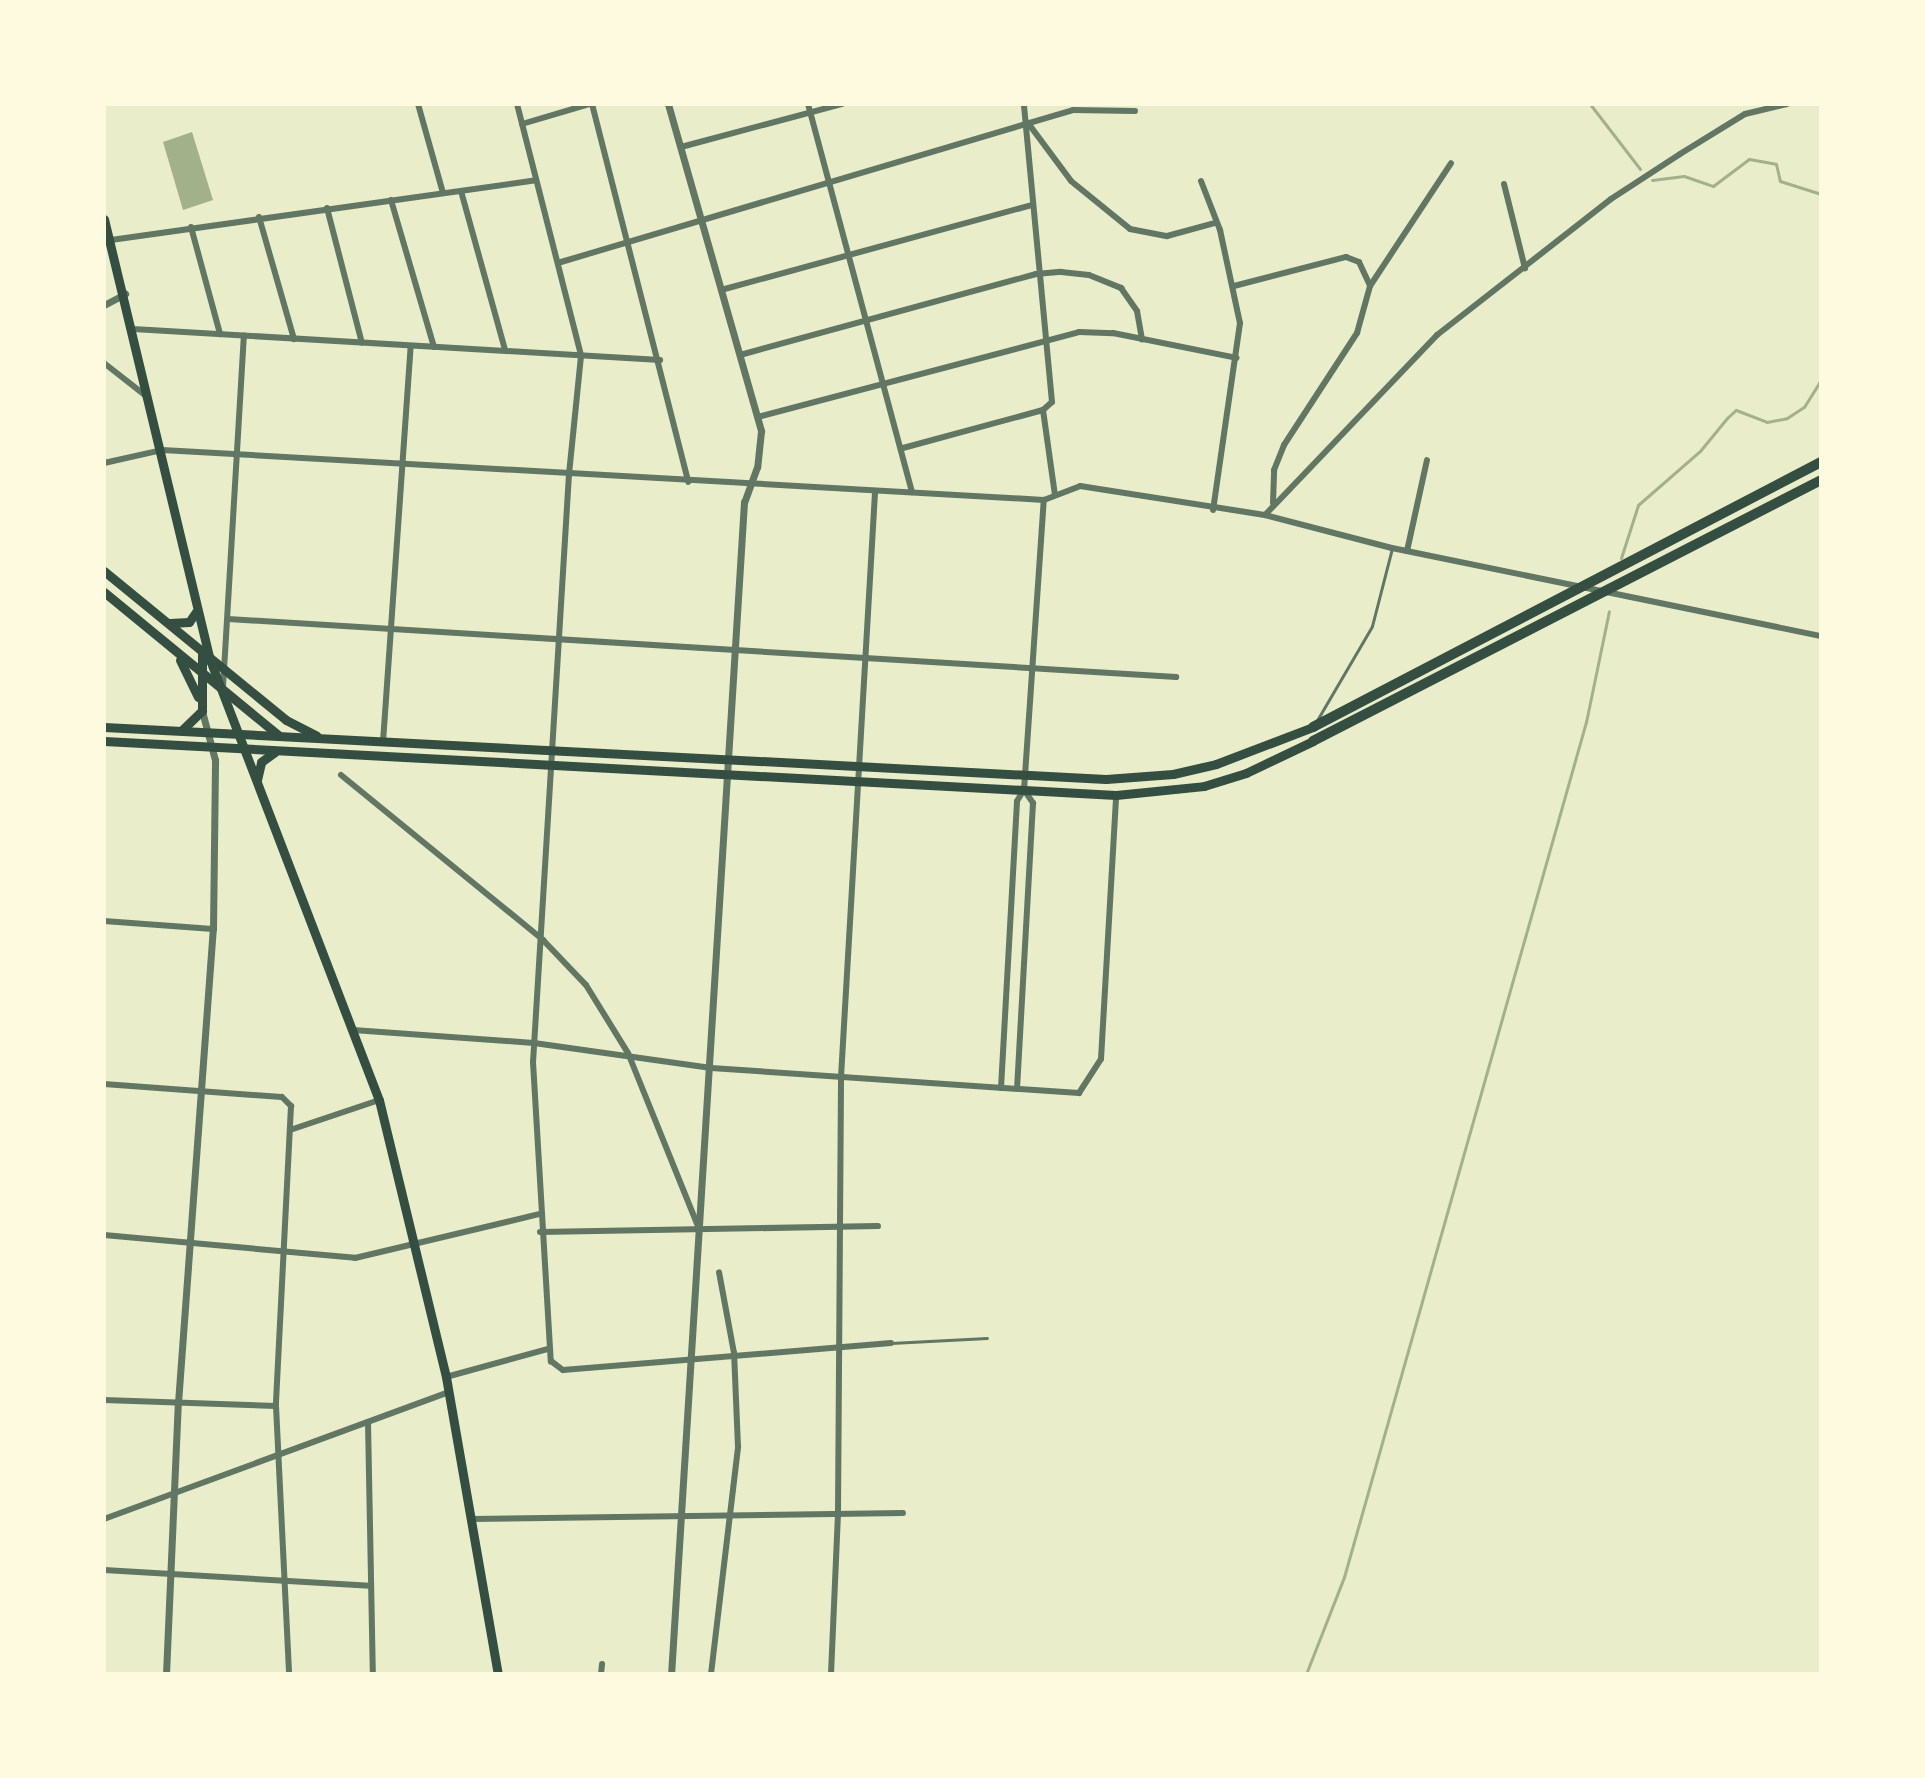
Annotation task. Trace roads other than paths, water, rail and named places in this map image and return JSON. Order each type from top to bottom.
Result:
[{"type":"highway","points":[[1313,727],[1588,587],[1821,462]]},
{"type":"highway","points":[[1313,741],[1612,592],[1821,480]]},
{"type":"main road","points":[[104,219],[151,399],[202,652],[202,707],[189,728],[176,731]]},
{"type":"main road","points":[[104,571],[295,727],[331,739]]},
{"type":"main road","points":[[104,592],[202,676],[299,749]]},
{"type":"main road","points":[[164,620],[182,625],[196,612]]},
{"type":"main road","points":[[196,612],[210,660],[379,1100],[446,1377],[498,1674]]},
{"type":"main road","points":[[173,652],[202,707]]},
{"type":"main road","points":[[104,727],[1106,779],[1173,774],[1216,764],[1313,727]]},
{"type":"main road","points":[[104,741],[299,749],[1116,795],[1204,786],[1246,773],[1313,741]]},
{"type":"main road","points":[[257,780],[266,755],[299,749]]},
{"type":"street","points":[[418,104],[443,193]]},
{"type":"street","points":[[517,104],[561,262],[581,356],[569,474],[543,940],[534,1043],[539,1214],[548,1349],[556,1369],[837,1344],[891,1343]]},
{"type":"street","points":[[522,124],[590,104],[630,242],[688,482]]},
{"type":"street","points":[[668,104],[758,417],[761,447],[749,485],[735,651],[671,1674]]},
{"type":"street","points":[[808,104],[869,318],[912,492]]},
{"type":"street","points":[[681,147],[842,104]]},
{"type":"street","points":[[903,448],[1043,410],[1052,402],[1036,274],[1028,123],[1024,104]]},
{"type":"street","points":[[1265,515],[1273,503],[1294,489],[1437,335],[1680,154],[1745,114],[1787,104]]},
{"type":"street","points":[[561,262],[1073,110],[1135,111]]},
{"type":"street","points":[[1028,123],[1071,181],[1130,229],[1167,236],[1215,223]]},
{"type":"street","points":[[1273,503],[1274,470],[1284,445],[1357,333],[1370,286],[1451,163]]},
{"type":"street","points":[[111,240],[536,180]]},
{"type":"street","points":[[1201,181],[1234,286],[1240,323],[1213,510]]},
{"type":"street","points":[[1504,184],[1525,268]]},
{"type":"street","points":[[461,191],[505,350]]},
{"type":"street","points":[[391,200],[434,347]]},
{"type":"street","points":[[721,290],[1031,205]]},
{"type":"street","points":[[327,208],[362,343]]},
{"type":"street","points":[[259,217],[294,339]]},
{"type":"street","points":[[191,227],[220,334]]},
{"type":"street","points":[[1234,286],[1346,257],[1359,262],[1370,286]]},
{"type":"street","points":[[740,355],[1036,274],[1078,273],[1121,288],[1137,311],[1142,340]]},
{"type":"street","points":[[104,305],[125,294]]},
{"type":"street","points":[[133,329],[660,360]]},
{"type":"street","points":[[758,417],[885,386],[1044,340],[1095,331],[1237,358]]},
{"type":"street","points":[[223,690],[244,336]]},
{"type":"street","points":[[383,742],[394,630],[411,346]]},
{"type":"street","points":[[104,363],[151,399]]},
{"type":"street","points":[[129,382],[143,369]]},
{"type":"street","points":[[1043,410],[1055,495]]},
{"type":"street","points":[[104,463],[162,450],[1044,500],[1080,486],[1213,510],[1265,515],[1392,548],[1821,636]]},
{"type":"street","points":[[1407,551],[1427,460]]},
{"type":"street","points":[[831,1674],[838,1512],[837,1226],[841,1077],[875,492]]},
{"type":"street","points":[[1001,1088],[1017,801],[1024,790],[1044,500]]},
{"type":"street","points":[[228,619],[1176,677]]},
{"type":"street","points":[[166,1674],[178,1403],[213,929],[212,746],[202,707]]},
{"type":"street","points":[[341,775],[543,940],[586,985],[628,1053],[698,1226]]},
{"type":"street","points":[[1017,1089],[1033,803],[1024,790]]},
{"type":"street","points":[[353,1030],[534,1043],[628,1053],[711,1068],[1083,1091],[1101,1059],[1116,795]]},
{"type":"street","points":[[104,921],[213,929]]},
{"type":"street","points":[[104,1084],[203,1089],[288,1100],[293,1129],[276,1406],[289,1674]]},
{"type":"street","points":[[293,1129],[379,1100]]},
{"type":"street","points":[[104,1235],[355,1258],[539,1214]]},
{"type":"street","points":[[540,1232],[698,1226],[878,1226]]},
{"type":"street","points":[[711,1674],[738,1447],[734,1353],[719,1272]]},
{"type":"street","points":[[446,1377],[548,1349]]},
{"type":"street","points":[[104,1519],[449,1392]]},
{"type":"street","points":[[104,1400],[276,1406]]},
{"type":"street","points":[[368,1422],[373,1674]]},
{"type":"street","points":[[470,1519],[903,1513]]},
{"type":"street","points":[[104,1570],[370,1586]]},
{"type":"street","points":[[601,1674],[602,1664]]},
{"type":"lane","points":[[104,263],[115,257]]},
{"type":"lane","points":[[1313,727],[1372,626],[1392,548]]},
{"type":"lane","points":[[891,1343],[987,1338]]},
{"type":"waterway","points":[[1590,104],[1640,169]]},
{"type":"waterway","points":[[1652,180],[1684,176],[1713,186],[1749,159],[1776,164],[1780,181],[1821,194]]},
{"type":"waterway","points":[[1621,558],[1638,505],[1700,451],[1727,418],[1736,410],[1767,422],[1787,418],[1804,407],[1821,380]]},
{"type":"waterway","points":[[1306,1674],[1344,1577],[1586,722],[1609,611]]}]
